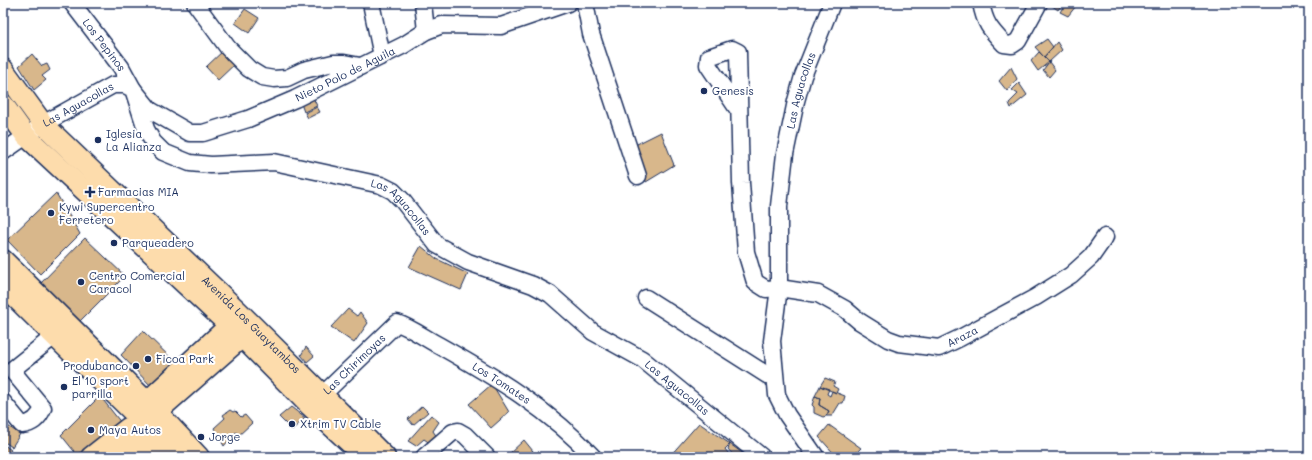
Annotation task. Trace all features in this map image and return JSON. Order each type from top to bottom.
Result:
[{"type":"main road","name":"Avenida Los Guaytambos","points":[[3,69],[43,124],[316,401],[365,457]]},
{"type":"main road","name":"Avenida Los Guaytambos","points":[[3,104],[26,136],[241,325]]},
{"type":"main road","points":[[3,260],[142,416],[171,454]]},
{"type":"main road","points":[[3,285],[53,337],[142,416],[199,457]]},
{"type":"main road","points":[[99,451],[142,416],[241,325]]},
{"type":"main road","name":"Avenida Los Guaytambos","points":[[316,401],[385,457]]},
{"type":"main road","points":[[99,451],[141,445],[171,454]]},
{"type":"street","name":"Los Pepinos","points":[[72,3],[121,67],[133,89]]},
{"type":"street","points":[[195,3],[228,48],[249,69],[262,77],[274,79],[287,78],[304,70],[333,64],[344,63],[360,66]]},
{"type":"street","points":[[371,3],[382,56]]},
{"type":"street","points":[[423,3],[426,32]]},
{"type":"street","name":"Nieto Polo de Aguila","points":[[133,89],[150,110],[190,133],[202,133],[248,119],[295,99],[442,25],[501,26],[566,3]]},
{"type":"street","points":[[585,3],[591,34],[638,176]]},
{"type":"street","name":"Las Aguacollas","points":[[816,457],[777,395],[772,341],[779,288],[779,206],[790,127],[803,76],[832,3]]},
{"type":"street","points":[[981,3],[984,20],[989,29],[1004,44],[1012,45],[1018,41],[1040,3]]},
{"type":"street","name":"Las Aguacollas","points":[[3,152],[43,124],[113,85],[125,85],[133,89],[146,129],[153,142],[163,152],[190,163],[211,165],[274,162],[381,185],[393,191],[437,244],[468,262],[533,285],[550,294],[593,332],[642,359],[762,457]]},
{"type":"street","name":"Araza","points":[[739,111],[741,183],[746,252],[755,282],[766,289],[779,288],[818,294],[845,309],[878,334],[898,344],[939,348],[960,338],[1082,267],[1091,257],[1105,236]]},
{"type":"street","points":[[646,298],[775,380]]},
{"type":"street","name":"Las Chirimoyas","points":[[316,401],[395,324],[399,324]]},
{"type":"street","name":"Los Tomates","points":[[399,324],[462,359],[524,399],[556,421],[593,457]]},
{"type":"street","points":[[3,402],[22,425],[29,424],[40,415],[43,408],[14,373],[13,369],[53,337]]},
{"type":"street","points":[[424,457],[453,432],[458,431],[465,435],[487,457]]},
{"type":"building","points":[[1048,3],[1063,3],[1058,10]]},
{"type":"building","points":[[1066,3],[1074,3],[1076,6],[1068,16],[1060,12]]},
{"type":"building","points":[[245,9],[259,18],[249,33],[235,23]]},
{"type":"building","points":[[1047,39],[1053,47],[1044,57],[1035,47]]},
{"type":"building","points":[[1057,42],[1062,50],[1049,62],[1044,57]]},
{"type":"building","points":[[225,49],[237,62],[218,80],[206,67]]},
{"type":"building","points":[[1039,52],[1049,62],[1038,71],[1031,61]]},
{"type":"building","points":[[32,54],[42,66],[47,64],[50,70],[42,76],[46,80],[34,90],[19,66]]},
{"type":"building","points":[[1049,62],[1055,70],[1049,77],[1043,70]]},
{"type":"building","points":[[1011,67],[1017,79],[1007,91],[999,81]]},
{"type":"building","points":[[1019,83],[1027,95],[1011,108],[1009,103],[1018,94],[1012,90]]},
{"type":"building","points":[[312,95],[317,106],[304,112],[300,101]]},
{"type":"building","points":[[317,107],[320,112],[308,118],[305,113]]},
{"type":"building","points":[[661,132],[674,165],[646,182],[635,145]]},
{"type":"building","name":"Kywi Supercentro Ferretero","points":[[56,193],[80,234],[40,274],[7,240]]},
{"type":"building","name":"Centro Comercial Caracol","points":[[85,238],[125,276],[74,327],[37,287]]},
{"type":"building","points":[[421,246],[437,259],[468,274],[461,290],[409,267]]},
{"type":"building","points":[[348,309],[357,316],[360,312],[368,323],[354,343],[331,327]]},
{"type":"building","name":"Ficoa Park","points":[[143,331],[176,363],[152,387],[121,355]]},
{"type":"building","points":[[306,347],[314,356],[307,362],[301,355]]},
{"type":"building","points":[[825,378],[835,382],[833,386],[838,389],[836,393],[820,386]]},
{"type":"building","points":[[492,384],[509,412],[491,428],[469,404]]},
{"type":"building","points":[[820,386],[829,389],[827,394],[830,396],[832,391],[845,396],[843,403],[840,403],[832,416],[826,416],[829,411],[819,405],[820,398],[815,396]]},
{"type":"building","name":"Maya Autos","points":[[100,396],[122,424],[78,456],[61,435]]},
{"type":"building","points":[[815,396],[820,398],[819,405],[829,411],[826,416],[823,417],[814,413],[814,407],[812,405]]},
{"type":"building","points":[[422,406],[428,412],[413,425],[408,419]]},
{"type":"building","name":"Xtrim TV Cable","points":[[291,407],[305,418],[292,430],[279,417]]},
{"type":"building","points":[[230,410],[233,412],[235,411],[241,417],[245,415],[252,423],[238,436],[236,432],[224,446],[214,428],[225,418],[223,415]]},
{"type":"building","points":[[431,415],[439,422],[433,431],[437,437],[431,444],[424,439],[416,446],[408,441]]},
{"type":"building","points":[[3,423],[20,434],[12,447],[3,441]]},
{"type":"building","points":[[699,423],[730,444],[725,449],[731,457],[669,457]]},
{"type":"building","points":[[829,425],[861,448],[852,457],[837,457],[819,437]]},
{"type":"building","points":[[524,440],[533,451],[525,457],[512,457],[509,454]]},
{"type":"building","points":[[3,444],[11,450],[6,457],[3,457]]},
{"type":"building","points":[[730,444],[745,455],[744,457],[735,457],[728,449]]},
{"type":"place","name":"Genesis","points":[[704,91]]},
{"type":"place","name":"Iglesia La Alianza","points":[[98,140]]},
{"type":"place","name":"Farmacias MIA","points":[[90,192]]},
{"type":"place","name":"Kywi Supercentro Ferretero","points":[[51,213]]},
{"type":"place","name":"Parqueadero","points":[[114,243]]},
{"type":"place","name":"Centro Comercial Caracol","points":[[81,282]]},
{"type":"place","name":"Ficoa Park","points":[[148,359]]},
{"type":"place","name":"Produbanco","points":[[136,366]]},
{"type":"place","name":"El 10 sport parrilla","points":[[64,387]]},
{"type":"place","name":"Xtrim TV Cable","points":[[292,424]]},
{"type":"place","name":"Maya Autos","points":[[91,430]]},
{"type":"place","name":"Jorge","points":[[201,437]]}]
